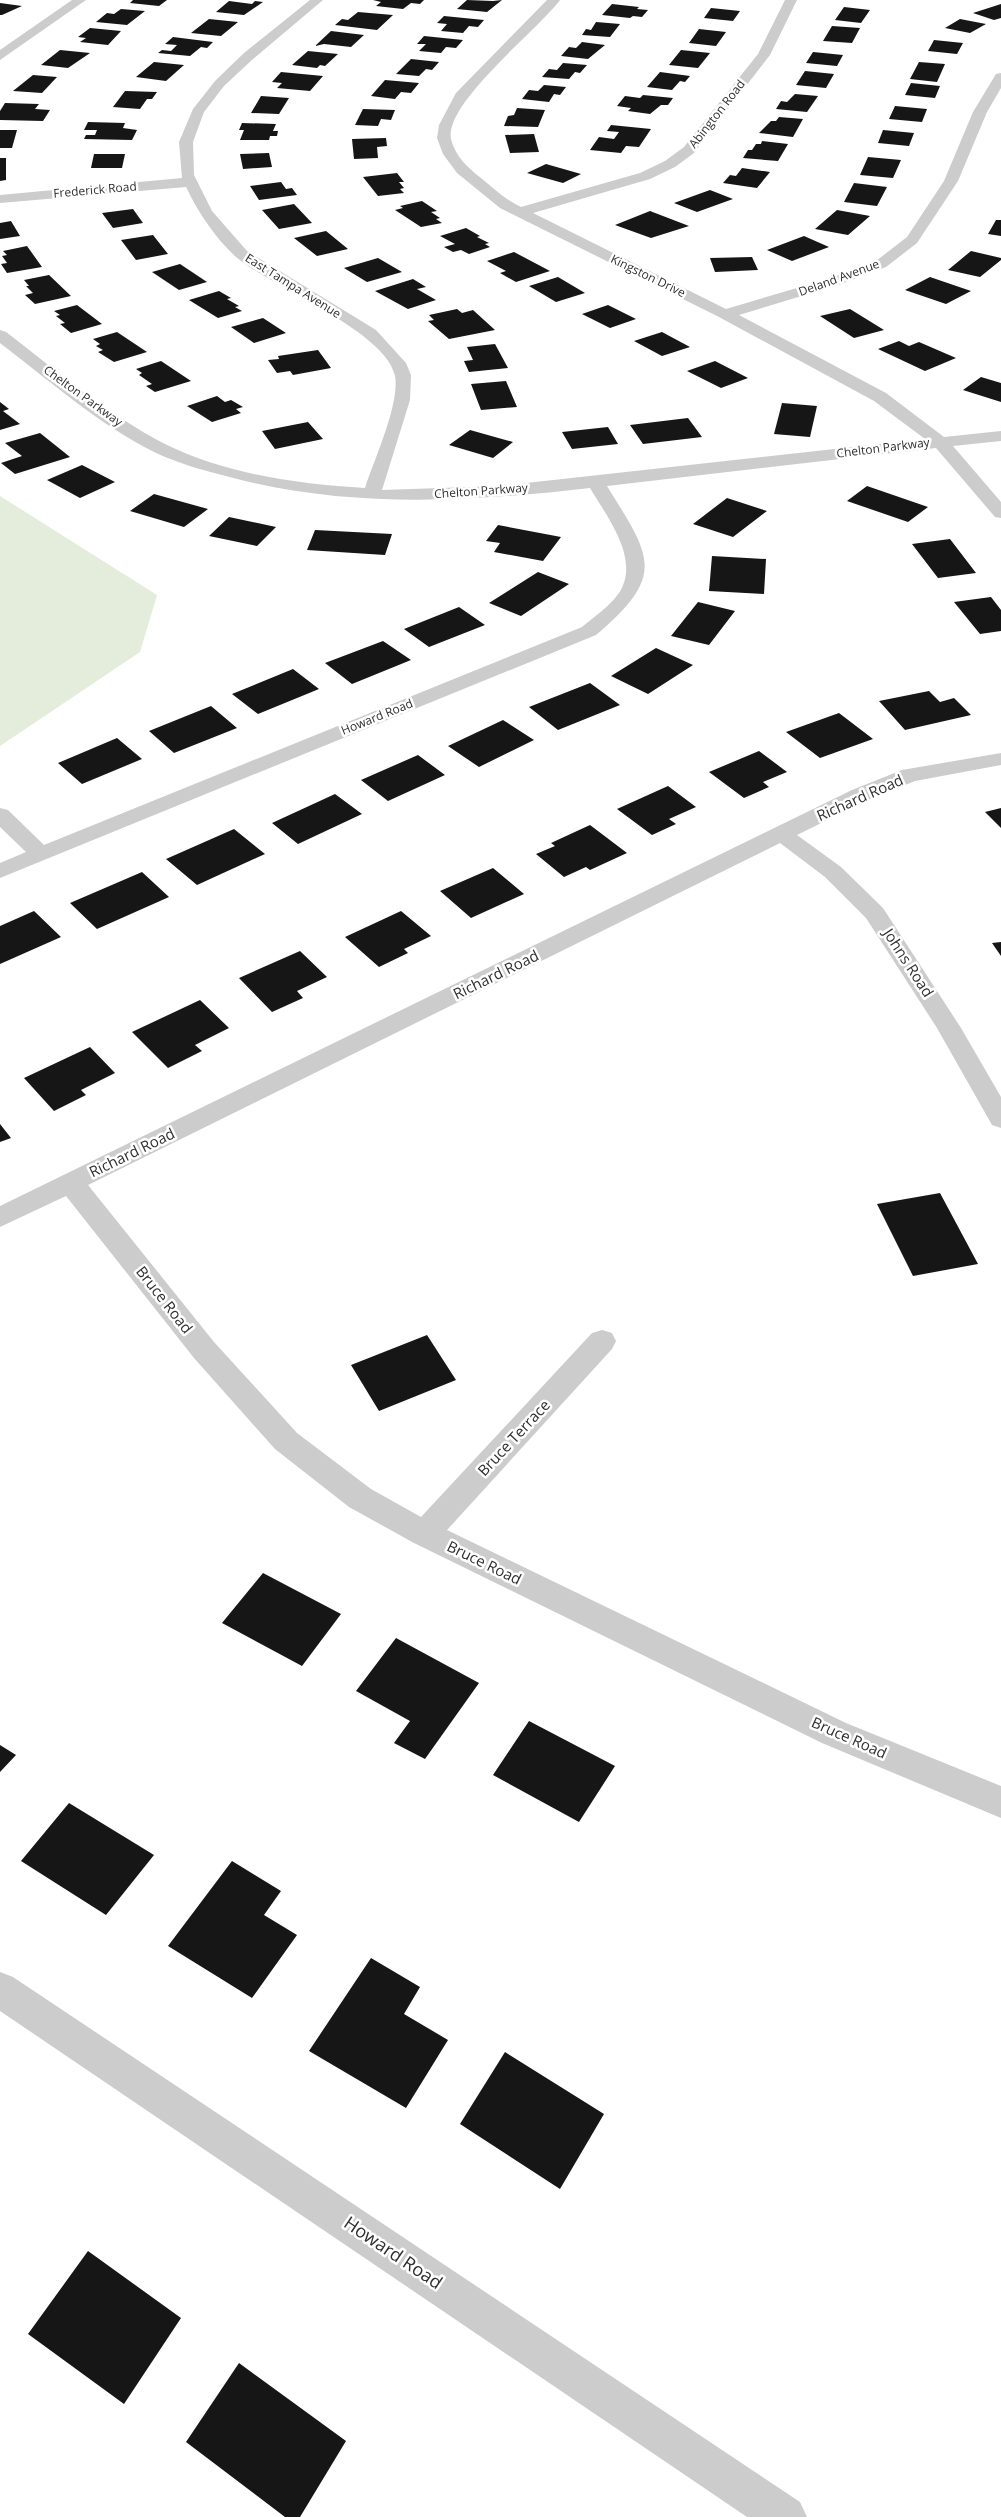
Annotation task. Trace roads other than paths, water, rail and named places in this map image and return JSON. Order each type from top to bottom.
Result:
[{"type":"street","points":[[0,56],[80,0]]},
{"type":"street","name":"East Tampa Avenue","points":[[317,0],[243,59],[207,95],[189,126],[184,147],[186,167],[190,182],[206,213],[242,254],[370,333],[387,350],[402,373],[404,392],[372,494]]},
{"type":"street","name":"Kingston Drive","points":[[554,0],[461,96],[446,125],[444,138],[450,154],[462,170],[482,188],[520,212],[725,314],[880,397],[940,442],[1001,513]]},
{"type":"street","name":"Abington Road","points":[[520,212],[645,176],[670,164],[689,150],[764,54],[791,0]]},
{"type":"street","name":"Deland Avenue","points":[[725,314],[803,291],[881,264],[912,240],[951,181],[980,112],[1001,77]]},
{"type":"street","name":"Frederick Road","points":[[0,199],[190,182]]},
{"type":"street","name":"Chelton Parkway","points":[[0,335],[92,405],[154,446],[232,474],[280,484],[372,494],[440,495],[595,482],[1001,436]]},
{"type":"street","name":"Howard Road","points":[[0,871],[589,631],[620,605],[630,590],[636,576],[634,548],[595,482]]},
{"type":"street","name":"Richard Road","points":[[0,1217],[782,835],[860,795],[910,775],[1001,759]]},
{"type":"street","points":[[0,815],[41,854]]},
{"type":"street","name":"Johns Road","points":[[782,835],[833,872],[875,913],[949,1028],[1001,1119]]},
{"type":"street","name":"Bruce Road","points":[[71,1183],[204,1350],[286,1441],[360,1498],[425,1534],[834,1733],[1001,1802]]},
{"type":"street","name":"Bruce Terrace","points":[[425,1534],[602,1341]]},
{"type":"street","name":"Howard Road","points":[[0,1990],[785,2517]]}]
